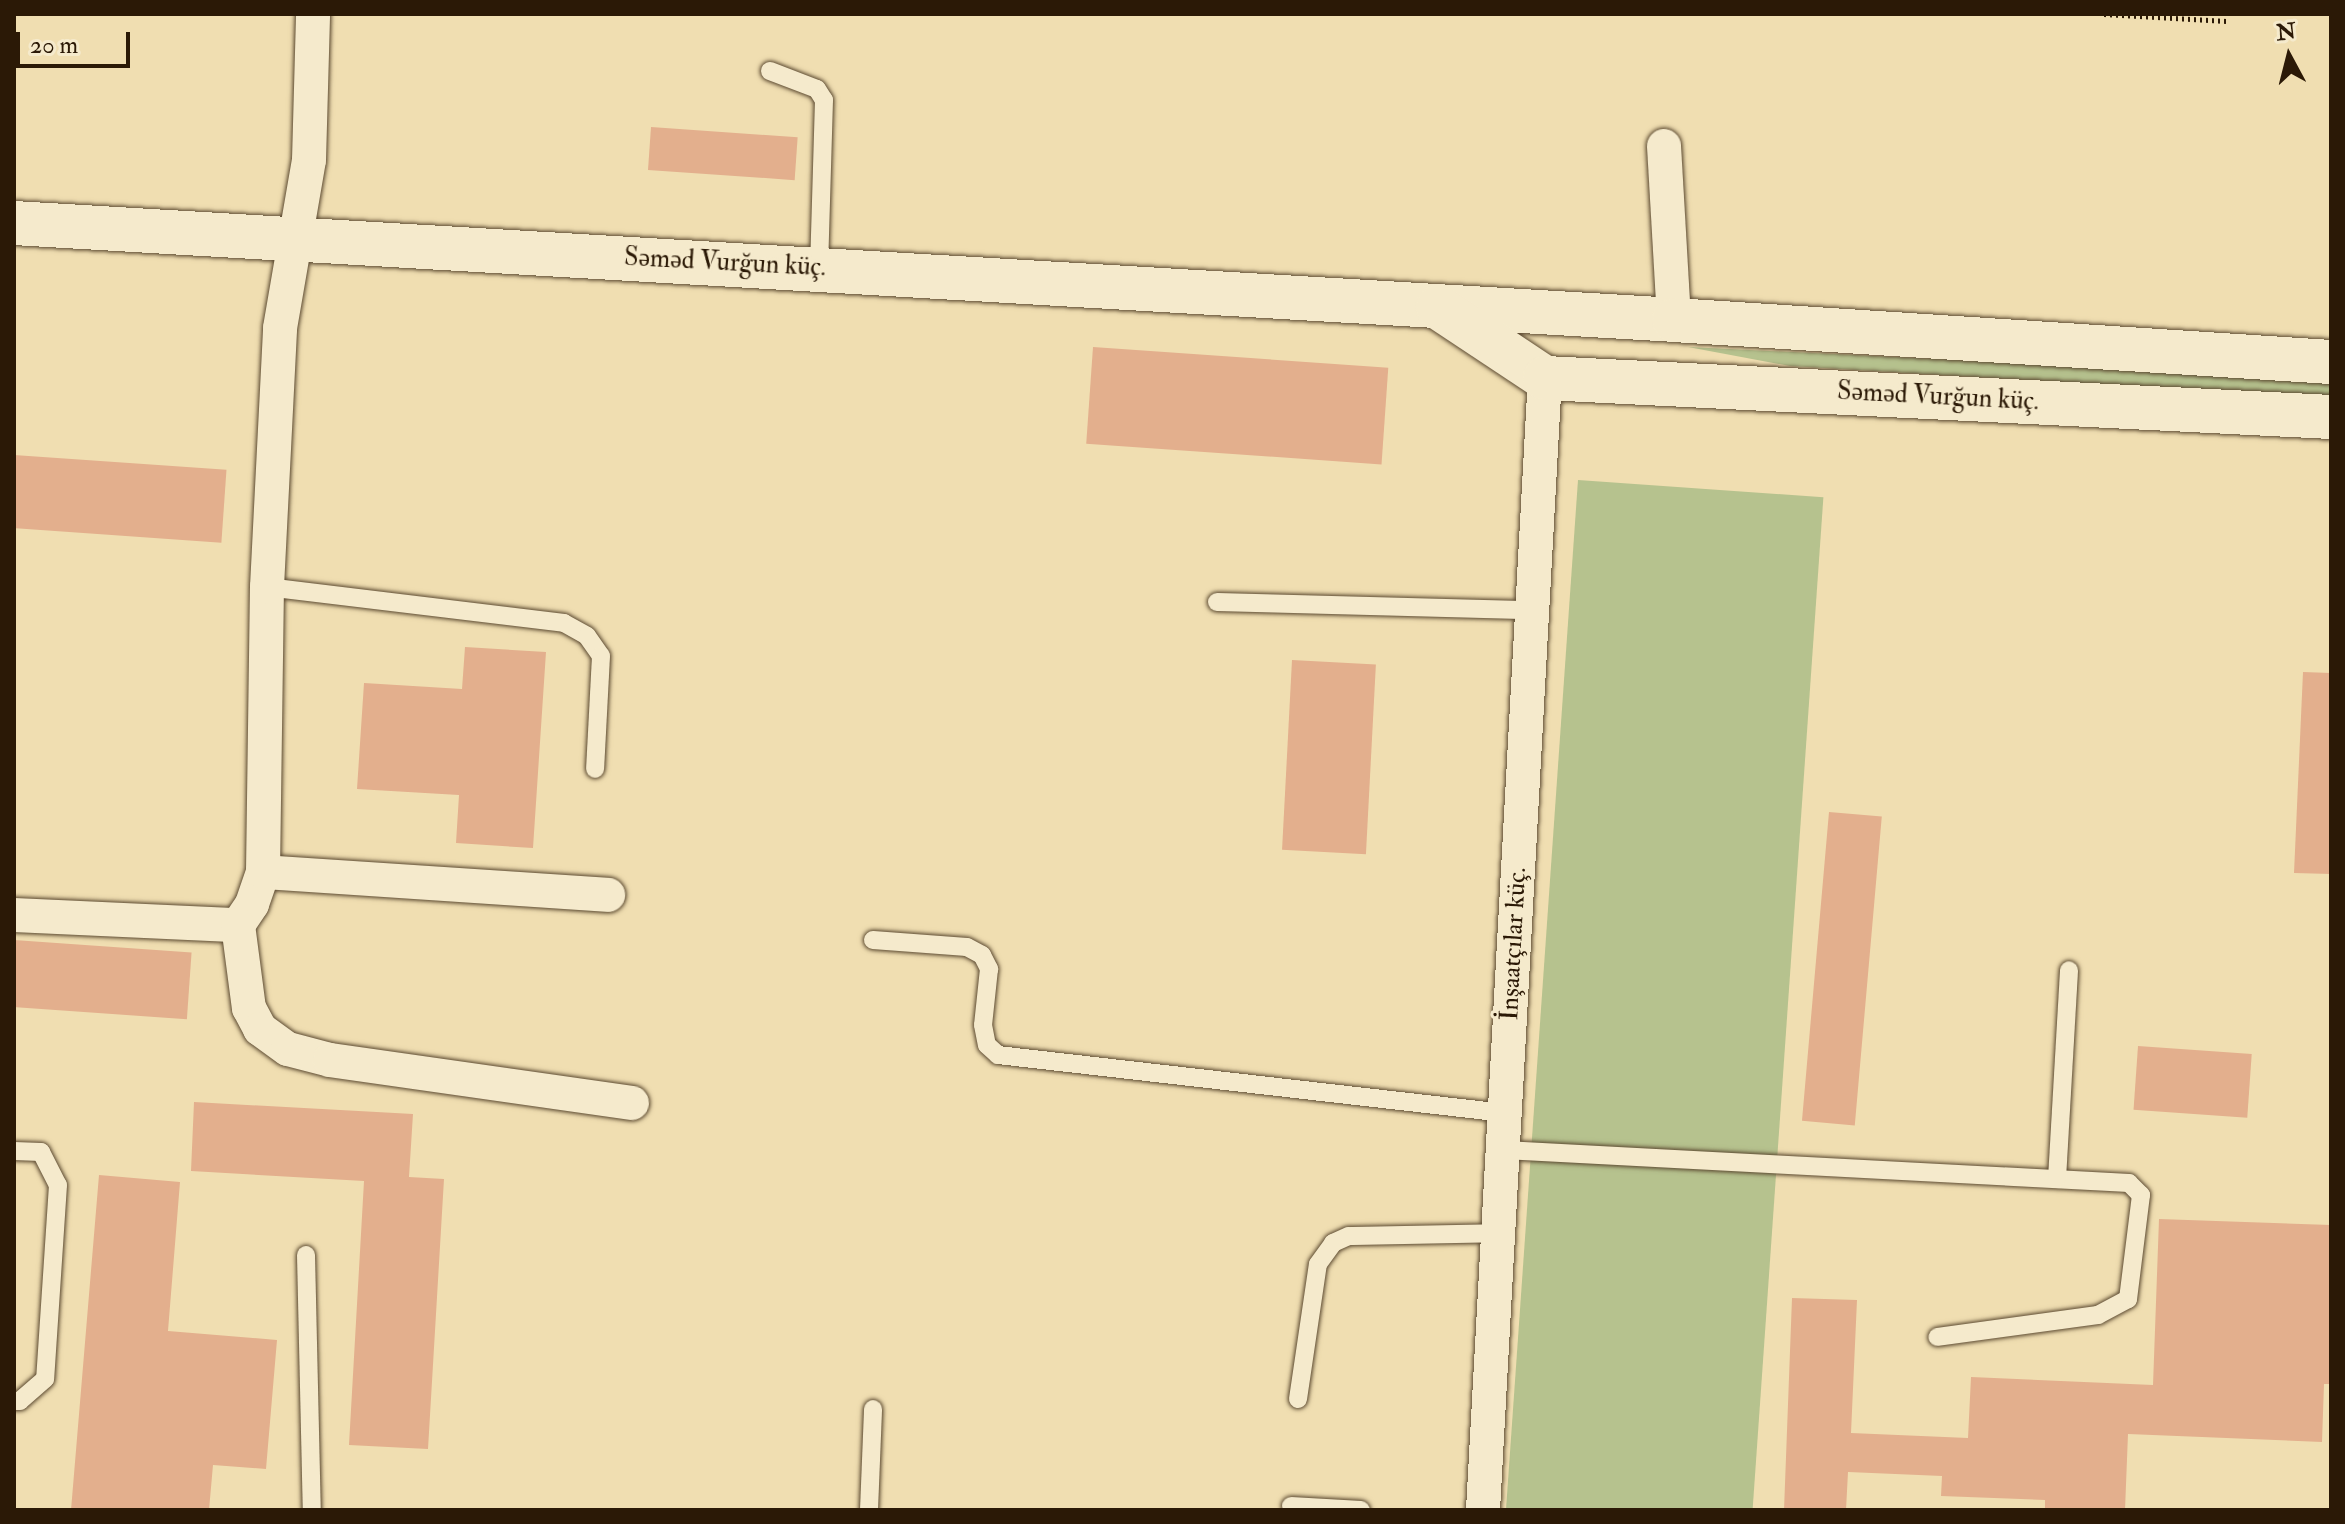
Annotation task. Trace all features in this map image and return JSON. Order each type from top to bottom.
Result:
[{"type":"main road","name":"Səməd Vurğun küç.","points":[[14,223],[1553,313]]},
{"type":"main road","points":[[1436,306],[1545,378],[1553,313],[2331,362]]},
{"type":"main road","name":"Səməd Vurğun küç.","points":[[1545,378],[2331,417]]},
{"type":"street","points":[[313,14],[311,135],[280,328],[267,587],[263,872],[252,904],[238,925],[249,1008],[260,1029],[288,1049],[330,1060],[632,1103]]},
{"type":"street","points":[[1664,146],[1674,320]]},
{"type":"street","name":"İnşaatçılar küç.","points":[[1483,1510],[1545,378]]},
{"type":"street","points":[[263,872],[608,895]]},
{"type":"street","points":[[14,915],[238,925]]},
{"type":"lane","points":[[770,71],[817,89],[824,100],[819,268]]},
{"type":"lane","points":[[267,587],[564,623],[587,636],[601,656],[595,769]]},
{"type":"lane","points":[[1217,602],[1532,610]]},
{"type":"lane","points":[[873,940],[967,947],[982,955],[989,969],[983,1025],[987,1045],[998,1055],[1505,1113]]},
{"type":"lane","points":[[2057,1179],[2069,970]]},
{"type":"lane","points":[[1504,1150],[2129,1183],[2141,1195],[2128,1299],[2098,1315],[1938,1337]]},
{"type":"lane","points":[[14,1151],[41,1152],[58,1185],[45,1379],[20,1401],[14,1401]]},
{"type":"lane","points":[[1298,1399],[1318,1264],[1333,1243],[1349,1236],[1499,1233]]},
{"type":"lane","points":[[306,1255],[312,1510]]},
{"type":"lane","points":[[869,1510],[873,1409]]},
{"type":"lane","points":[[1291,1506],[1361,1510]]},
{"type":"path","points":[[2104,14],[2227,21]]},
{"type":"green space","points":[[1688,347],[2331,378],[2331,398],[1790,366]]},
{"type":"green space","points":[[1578,480],[1823,497],[1753,1510],[1506,1509]]},
{"type":"building","points":[[651,127],[798,137],[795,180],[648,170]]},
{"type":"building","points":[[1093,347],[1388,368],[1382,464],[1086,444]]},
{"type":"building","points":[[14,455],[226,470],[221,543],[14,528]]},
{"type":"building","points":[[465,647],[546,652],[533,848],[456,843],[459,795],[357,789],[364,683],[462,689]]},
{"type":"building","points":[[1292,660],[1376,664],[1366,854],[1282,850]]},
{"type":"building","points":[[2303,672],[2331,673],[2331,874],[2294,873]]},
{"type":"building","points":[[1829,812],[1882,817],[1855,1125],[1802,1121]]},
{"type":"building","points":[[14,940],[192,952],[187,1019],[14,1007]]},
{"type":"building","points":[[2138,1046],[2252,1054],[2247,1118],[2134,1110]]},
{"type":"building","points":[[194,1102],[413,1114],[409,1177],[444,1179],[428,1449],[349,1445],[364,1181],[191,1171]]},
{"type":"building","points":[[99,1175],[180,1182],[168,1331],[277,1340],[266,1469],[213,1465],[209,1510],[71,1510]]},
{"type":"building","points":[[2159,1219],[2331,1225],[2331,1384],[2324,1384],[2322,1442],[2128,1434],[2125,1510],[2045,1510],[2045,1500],[1941,1496],[1942,1476],[1848,1472],[1846,1510],[1784,1510],[1792,1298],[1857,1300],[1851,1433],[1968,1438],[1971,1377],[2153,1385]]}]
